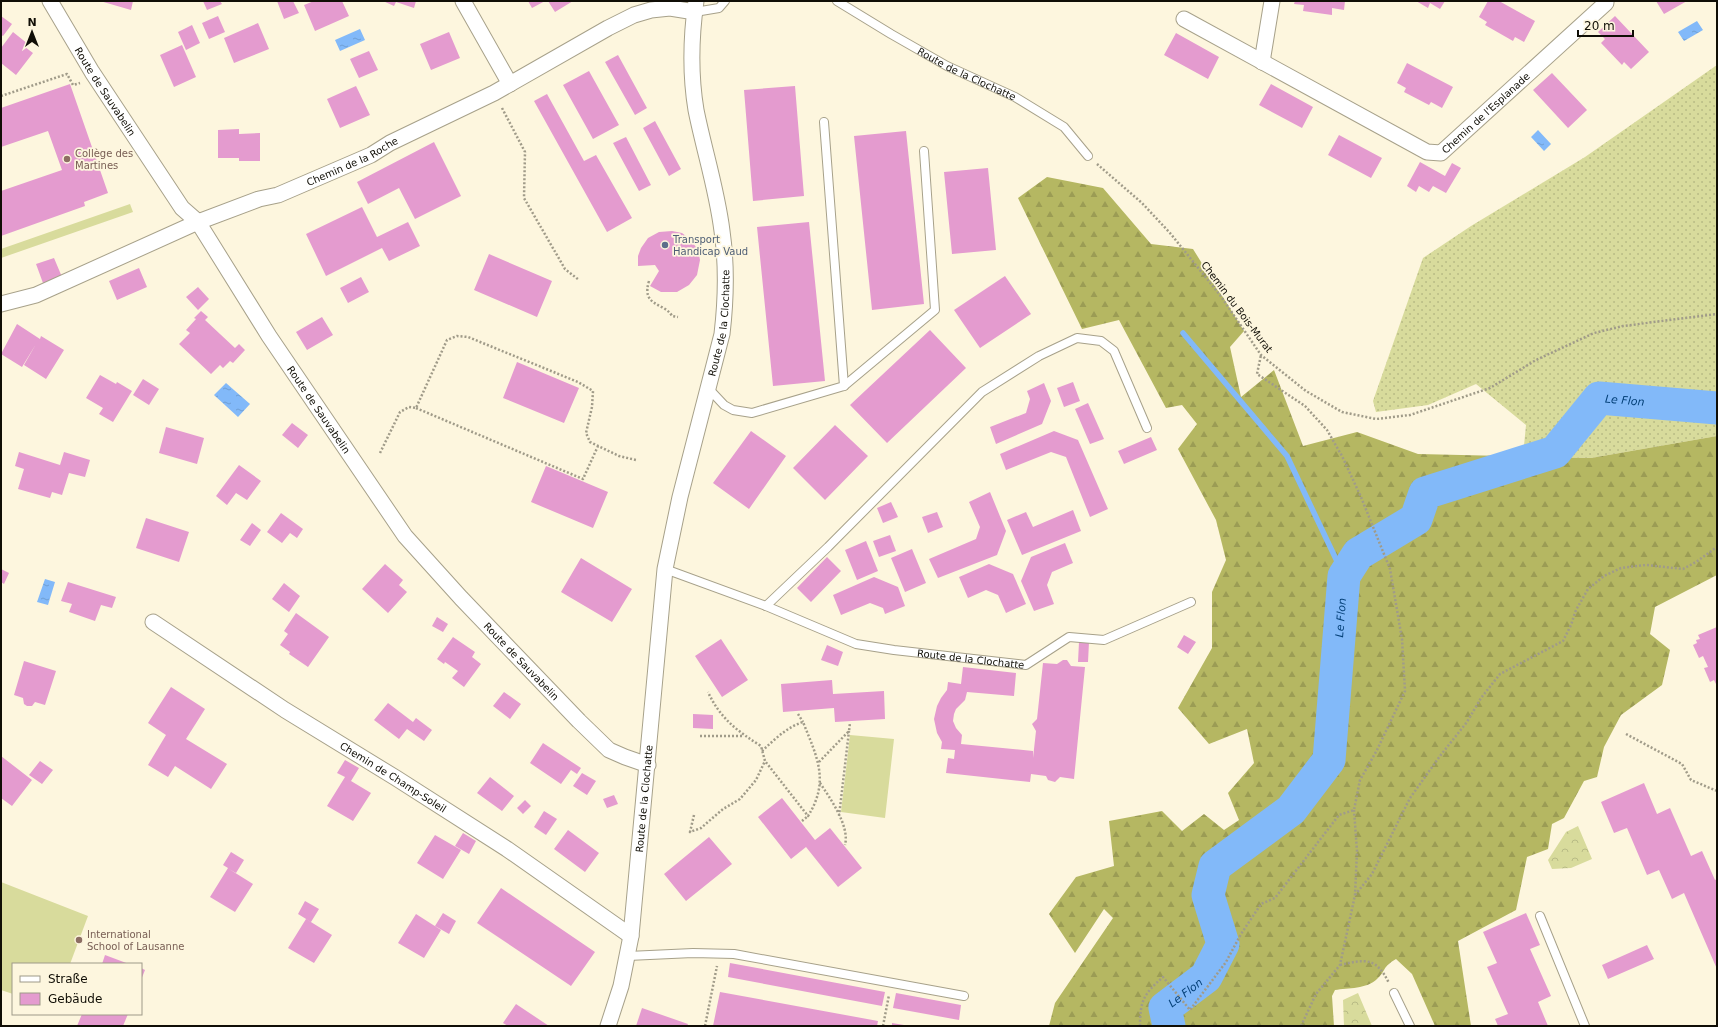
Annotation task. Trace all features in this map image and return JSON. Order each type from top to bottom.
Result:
[{"type":"street","name":"Route de Sauvabelin","points":[[50,1],[92,72],[169,189],[182,208],[198,222],[268,336],[404,536],[579,721],[610,750],[648,765]]},
{"type":"street","points":[[464,1],[510,84]]},
{"type":"street","points":[[1262,62],[1272,1]]},
{"type":"street","name":"Chemin de l'Esplanade","points":[[1184,19],[1427,152],[1441,153],[1606,3],[1606,1]]},
{"type":"street","name":"Chemin de la Roche","points":[[1,304],[36,295],[198,222],[259,199],[278,195],[371,155],[390,143],[494,93],[608,28],[634,15],[651,10],[696,6]]},
{"type":"street","name":"Route de la Clochatte","points":[[608,1026],[621,986],[631,936],[665,569],[680,497],[722,334],[725,307],[726,269],[722,231],[696,109],[693,88],[692,50],[696,6]]},
{"type":"street","name":"Chemin de Champ-Soleil","points":[[153,622],[285,710],[507,849],[631,936]]},
{"type":"lane","points":[[696,6],[719,8],[725,1]]},
{"type":"lane","name":"Route de la Clochatte","points":[[838,1],[922,52],[967,75],[1015,96],[1064,127],[1088,156]]},
{"type":"lane","points":[[824,122],[844,386]]},
{"type":"lane","points":[[708,388],[724,405],[733,410],[752,413],[844,386],[935,310],[924,151]]},
{"type":"lane","points":[[766,606],[834,542],[982,392],[1051,350],[1077,338],[1101,341],[1114,351],[1146,428]]},
{"type":"lane","name":"Route de la Clochatte","points":[[665,569],[766,606],[856,644],[894,650],[1026,665],[1069,636],[1104,640],[1191,602]]},
{"type":"lane","points":[[1540,916],[1585,1026]]},
{"type":"lane","points":[[628,956],[719,953],[734,954],[964,996]]},
{"type":"lane","points":[[1394,993],[1410,1026]]},
{"type":"path","points":[[1,96],[66,74],[73,85],[84,81]]},
{"type":"path","points":[[494,93],[525,152],[524,198],[565,269],[579,280]]},
{"type":"path","name":"Chemin du Bois-Murat","points":[[1088,156],[1142,203],[1170,233],[1220,295],[1261,355],[1306,391],[1342,412],[1376,419],[1410,415],[1490,388],[1536,360],[1594,333],[1623,326],[1717,314]]},
{"type":"path","points":[[649,281],[647,290],[653,302],[669,311],[672,316],[678,317]]},
{"type":"path","points":[[416,408],[448,340],[457,336],[468,337],[578,382],[592,391],[592,407],[586,433],[590,442],[619,456],[636,460]]},
{"type":"path","points":[[1261,355],[1257,374],[1304,406],[1327,430],[1342,456],[1390,569],[1402,639],[1405,691],[1377,750],[1360,780],[1354,810],[1357,851],[1355,895],[1340,965],[1316,994],[1301,1026]]},
{"type":"path","points":[[380,453],[400,412],[409,407],[416,408],[583,479],[598,446]]},
{"type":"path","points":[[1355,895],[1372,874],[1410,798],[1467,722],[1481,698],[1500,674],[1563,641],[1576,610],[1588,589],[1604,576],[1621,568],[1646,565],[1683,568],[1696,562],[1717,547]]},
{"type":"path","points":[[708,692],[715,707],[724,718],[744,736],[761,746],[765,761],[808,816]]},
{"type":"path","points":[[798,714],[803,722],[819,762],[820,783],[815,804],[808,816],[802,821]]},
{"type":"path","points":[[762,751],[775,739],[796,724],[803,722]]},
{"type":"path","points":[[839,816],[850,723]]},
{"type":"path","points":[[819,762],[849,731]]},
{"type":"path","points":[[1626,734],[1682,764],[1691,780],[1717,792]]},
{"type":"path","points":[[700,736],[744,736]]},
{"type":"path","points":[[694,814],[690,832],[701,828],[723,809],[740,799],[756,780],[765,761]]},
{"type":"path","points":[[820,783],[839,816],[847,837],[845,845]]},
{"type":"path","points":[[1140,1026],[1140,1008],[1148,990],[1163,977],[1190,1010],[1226,962],[1241,934],[1261,904],[1275,898],[1339,814],[1354,810]]},
{"type":"path","points":[[705,1026],[719,953]]},
{"type":"path","points":[[1340,965],[1367,961],[1382,969],[1394,993]]},
{"type":"path","points":[[883,1026],[892,983]]},
{"type":"green space","points":[[1717,65],[1717,436],[1591,458],[1523,456],[1526,425],[1476,384],[1428,405],[1376,412],[1373,401],[1423,258],[1471,226],[1585,157]]},
{"type":"green space","points":[[1047,177],[1103,188],[1151,244],[1193,249],[1244,331],[1230,347],[1241,397],[1274,370],[1303,446],[1357,432],[1418,454],[1591,458],[1717,436],[1717,575],[1655,607],[1650,634],[1670,650],[1662,685],[1621,715],[1604,747],[1597,777],[1584,781],[1564,818],[1552,824],[1548,849],[1527,857],[1516,910],[1458,941],[1471,1026],[1435,1026],[1412,974],[1396,959],[1388,964],[1380,976],[1368,985],[1357,988],[1335,990],[1332,996],[1334,1026],[1049,1026],[1055,1003],[1113,918],[1104,909],[1075,953],[1049,914],[1076,877],[1114,866],[1109,821],[1162,811],[1182,831],[1204,814],[1224,830],[1239,820],[1228,793],[1254,763],[1247,729],[1209,744],[1178,708],[1212,648],[1212,592],[1226,560],[1216,520],[1178,449],[1197,424],[1182,405],[1166,408],[1119,320],[1082,329],[1018,198]]},
{"type":"green space","points":[[130,204],[133,212],[1,258],[1,249]]},
{"type":"green space","points":[[850,735],[894,739],[885,818],[841,812]]},
{"type":"green space","points":[[1578,826],[1592,859],[1571,868],[1552,869],[1548,860],[1566,832]]},
{"type":"green space","points":[[1,882],[88,916],[70,963],[12,963],[12,994],[1,990]]},
{"type":"green space","points":[[1358,993],[1372,1026],[1344,1026],[1343,1000]]},
{"type":"water","points":[[1697,21],[1703,30],[1684,41],[1678,32]]},
{"type":"water","points":[[360,29],[365,40],[340,51],[335,40]]},
{"type":"water","points":[[1538,130],[1551,144],[1544,151],[1531,137]]},
{"type":"water","points":[[226,383],[250,404],[238,417],[214,395]]},
{"type":"water","points":[[45,579],[55,582],[48,605],[37,602]]},
{"type":"building","points":[[100,1],[133,1],[131,10]]},
{"type":"building","points":[[203,1],[220,1],[222,4],[207,10]]},
{"type":"building","points":[[277,1],[293,1],[299,13],[284,19]]},
{"type":"building","points":[[314,1],[342,1],[349,16],[315,31],[304,5]]},
{"type":"building","points":[[383,1],[416,1],[414,8],[396,2],[394,6]]},
{"type":"building","points":[[528,1],[545,1],[532,8]]},
{"type":"building","points":[[548,1],[573,1],[555,12]]},
{"type":"building","points":[[1295,1],[1345,1],[1344,10],[1332,8],[1332,15],[1303,11],[1304,5],[1294,4]]},
{"type":"building","points":[[1416,1],[1445,1],[1440,9],[1430,3],[1428,8]]},
{"type":"building","points":[[1488,1],[1499,1],[1535,21],[1524,42],[1515,37],[1513,41],[1485,25],[1487,22],[1479,17]]},
{"type":"building","points":[[1656,1],[1687,1],[1664,14]]},
{"type":"building","points":[[1,16],[12,24],[3,36],[1,35]]},
{"type":"building","points":[[218,16],[225,32],[209,39],[202,23]]},
{"type":"building","points":[[1615,16],[1649,52],[1631,69],[1624,62],[1622,65],[1601,43],[1605,39],[1598,32]]},
{"type":"building","points":[[258,23],[269,49],[234,63],[224,38]]},
{"type":"building","points":[[192,25],[200,43],[186,50],[178,32]]},
{"type":"building","points":[[13,32],[28,44],[25,47],[33,53],[16,75],[1,63],[1,48]]},
{"type":"building","points":[[449,32],[460,58],[431,70],[420,44]]},
{"type":"building","points":[[1176,33],[1219,57],[1208,79],[1164,55]]},
{"type":"building","points":[[182,45],[196,77],[174,87],[160,55]]},
{"type":"building","points":[[369,51],[378,70],[359,78],[350,59]]},
{"type":"building","points":[[618,55],[647,108],[635,115],[605,62]]},
{"type":"building","points":[[1407,63],[1453,87],[1442,108],[1431,102],[1429,105],[1404,92],[1406,88],[1397,83]]},
{"type":"building","points":[[589,71],[619,125],[593,139],[563,85]]},
{"type":"building","points":[[1552,73],[1587,110],[1568,128],[1533,90]]},
{"type":"building","points":[[70,84],[108,193],[84,202],[85,206],[1,236],[1,191],[62,170],[48,131],[1,147],[1,108]]},
{"type":"building","points":[[1271,84],[1313,107],[1302,128],[1259,105]]},
{"type":"building","points":[[356,86],[370,115],[340,128],[327,99]]},
{"type":"building","points":[[795,86],[804,196],[753,201],[744,90]]},
{"type":"building","points":[[547,94],[584,161],[596,155],[632,218],[607,232],[534,101]]},
{"type":"building","points":[[655,121],[681,169],[669,176],[643,128]]},
{"type":"building","points":[[239,129],[239,134],[260,133],[260,161],[239,161],[239,158],[218,158],[218,130]]},
{"type":"building","points":[[906,131],[924,304],[872,310],[854,136]]},
{"type":"building","points":[[1339,135],[1382,158],[1371,178],[1328,155]]},
{"type":"building","points":[[626,137],[651,185],[639,191],[613,143]]},
{"type":"building","points":[[434,142],[461,196],[415,219],[399,188],[368,204],[357,182]]},
{"type":"building","points":[[1420,162],[1445,176],[1452,163],[1461,168],[1446,193],[1433,186],[1429,192],[1419,186],[1416,192],[1407,186]]},
{"type":"building","points":[[988,168],[996,250],[952,254],[944,172]]},
{"type":"building","points":[[362,207],[377,237],[408,222],[420,246],[389,261],[382,248],[326,276],[306,234]]},
{"type":"building","points":[[809,222],[825,381],[773,386],[757,227]]},
{"type":"building","points":[[672,231],[682,233],[691,240],[698,250],[700,260],[697,275],[689,285],[677,292],[661,292],[650,286],[659,271],[655,265],[638,266],[638,256],[641,248],[648,238],[659,232]]},
{"type":"building","points":[[489,254],[552,281],[537,317],[474,290]]},
{"type":"building","points":[[54,258],[62,277],[43,283],[36,264]]},
{"type":"building","points":[[139,268],[147,287],[117,300],[109,281]]},
{"type":"building","points":[[1005,276],[1031,314],[980,348],[954,310]]},
{"type":"building","points":[[361,277],[369,292],[348,303],[340,288]]},
{"type":"building","points":[[198,287],[209,299],[198,310],[186,297]]},
{"type":"building","points":[[201,311],[208,317],[205,320],[235,348],[239,344],[245,350],[233,363],[230,361],[223,368],[220,365],[211,374],[179,344],[190,333],[186,330]]},
{"type":"building","points":[[322,317],[333,335],[307,350],[296,332]]},
{"type":"building","points":[[17,324],[40,339],[41,336],[64,350],[46,379],[24,365],[36,344],[22,367],[1,354]]},
{"type":"building","points":[[930,330],[966,368],[887,443],[850,405]]},
{"type":"building","points":[[517,362],[579,388],[564,423],[503,398]]},
{"type":"building","points":[[100,375],[116,384],[117,382],[132,391],[113,422],[99,414],[103,408],[86,398]]},
{"type":"building","points":[[143,379],[159,389],[149,405],[133,395]]},
{"type":"building","points":[[1073,382],[1080,401],[1064,407],[1057,388]]},
{"type":"building","points":[[1044,383],[1051,401],[1042,424],[996,444],[990,427],[1026,413],[1030,399],[1027,391]]},
{"type":"building","points":[[1088,403],[1104,439],[1090,444],[1075,409]]},
{"type":"building","points":[[292,423],[308,435],[298,448],[282,435]]},
{"type":"building","points":[[835,425],[868,456],[825,500],[793,468]]},
{"type":"building","points":[[166,427],[204,438],[197,464],[159,453]]},
{"type":"building","points":[[751,431],[786,456],[749,509],[713,483]]},
{"type":"building","points":[[1054,431],[1078,440],[1108,509],[1090,517],[1066,457],[1051,452],[1006,470],[1000,454]]},
{"type":"building","points":[[1151,437],[1157,450],[1124,464],[1118,451]]},
{"type":"building","points":[[19,452],[60,465],[64,452],[90,460],[85,477],[69,473],[62,495],[52,492],[50,498],[18,489],[24,469],[15,466]]},
{"type":"building","points":[[239,465],[261,481],[247,500],[236,493],[227,505],[216,496]]},
{"type":"building","points":[[546,466],[608,492],[593,528],[531,502]]},
{"type":"building","points":[[990,492],[1006,531],[997,555],[938,578],[929,559],[976,539],[980,527],[969,502]]},
{"type":"building","points":[[891,502],[898,517],[883,523],[877,508]]},
{"type":"building","points":[[1073,510],[1081,531],[1022,555],[1007,520],[1026,512],[1033,527]]},
{"type":"building","points":[[937,512],[943,527],[928,533],[922,517]]},
{"type":"building","points":[[281,513],[303,529],[297,538],[290,533],[282,543],[267,532]]},
{"type":"building","points":[[146,518],[189,532],[179,562],[136,548]]},
{"type":"building","points":[[252,523],[261,530],[250,546],[240,540]]},
{"type":"building","points":[[890,535],[896,551],[879,557],[873,541]]},
{"type":"building","points":[[866,541],[878,571],[857,580],[845,550]]},
{"type":"building","points":[[1065,543],[1073,563],[1052,572],[1047,585],[1054,604],[1034,611],[1021,581],[1031,557]]},
{"type":"building","points":[[912,549],[926,583],[905,592],[891,558]]},
{"type":"building","points":[[827,557],[841,571],[811,602],[797,588]]},
{"type":"building","points":[[581,558],[632,589],[612,622],[561,592]]},
{"type":"building","points":[[385,564],[403,580],[399,585],[407,592],[388,613],[362,589]]},
{"type":"building","points":[[989,564],[1013,574],[1026,604],[1006,613],[998,595],[986,590],[968,598],[959,577]]},
{"type":"building","points":[[1,569],[9,573],[4,584],[1,582]]},
{"type":"building","points":[[874,577],[898,587],[905,606],[885,614],[883,608],[870,603],[841,615],[833,595]]},
{"type":"building","points":[[68,582],[116,597],[112,608],[101,605],[95,621],[69,612],[72,604],[61,601]]},
{"type":"building","points":[[284,583],[300,596],[289,612],[272,599]]},
{"type":"building","points":[[296,613],[329,637],[308,667],[289,654],[290,652],[280,645],[288,634],[284,631]]},
{"type":"building","points":[[437,617],[448,624],[443,632],[432,626]]},
{"type":"building","points":[[1717,627],[1717,686],[1714,680],[1710,682],[1704,668],[1708,667],[1703,656],[1699,658],[1693,645],[1697,643],[1696,640],[1700,639],[1698,635]]},
{"type":"building","points":[[1184,635],[1196,642],[1188,654],[1177,647]]},
{"type":"building","points":[[453,637],[475,652],[472,657],[481,664],[464,687],[452,678],[458,671],[445,662],[444,664],[437,659]]},
{"type":"building","points":[[721,639],[748,680],[722,697],[695,656]]},
{"type":"building","points":[[1079,642],[1089,642],[1088,662],[1078,662]]},
{"type":"building","points":[[827,645],[843,652],[838,666],[821,660]]},
{"type":"building","points":[[1063,660],[1067,660],[1071,666],[1085,667],[1074,779],[1060,777],[1055,782],[1048,780],[1046,776],[1031,774],[1030,782],[946,773],[948,758],[954,759],[955,750],[941,749],[942,742],[937,733],[934,719],[937,706],[947,690],[948,682],[961,684],[963,667],[1016,673],[1014,696],[967,692],[965,700],[956,709],[953,721],[956,728],[962,735],[961,744],[1033,751],[1033,758],[1036,731],[1032,724],[1037,719],[1043,663],[1057,664]]},
{"type":"building","points":[[24,661],[56,671],[45,705],[35,702],[32,706],[27,706],[24,704],[23,698],[14,695]]},
{"type":"building","points":[[832,680],[833,694],[884,691],[885,719],[835,722],[834,708],[783,712],[781,684]]},
{"type":"building","points":[[171,687],[205,709],[186,739],[227,764],[211,789],[175,766],[168,777],[148,765],[166,735],[148,723]]},
{"type":"building","points":[[504,692],[521,704],[510,719],[493,706]]},
{"type":"building","points":[[388,703],[413,722],[416,718],[432,730],[424,741],[407,729],[399,739],[374,720]]},
{"type":"building","points":[[693,714],[713,715],[713,729],[693,728]]},
{"type":"building","points":[[543,743],[581,768],[577,774],[571,770],[561,784],[530,763]]},
{"type":"building","points":[[1,756],[32,780],[12,806],[1,798]]},
{"type":"building","points":[[345,760],[359,768],[351,781],[371,793],[353,821],[327,806],[345,777],[337,773]]},
{"type":"building","points":[[40,761],[53,770],[42,784],[29,775]]},
{"type":"building","points":[[582,773],[596,781],[587,795],[573,786]]},
{"type":"building","points":[[490,777],[514,796],[502,811],[477,793]]},
{"type":"building","points":[[1644,783],[1657,814],[1670,808],[1691,856],[1702,851],[1715,880],[1717,879],[1717,969],[1684,893],[1672,899],[1659,870],[1647,875],[1627,828],[1614,833],[1601,802]]},
{"type":"building","points":[[614,795],[618,804],[607,808],[603,799]]},
{"type":"building","points":[[782,798],[815,840],[830,828],[862,868],[838,887],[806,847],[791,859],[758,817]]},
{"type":"building","points":[[525,800],[531,806],[523,814],[517,808]]},
{"type":"building","points":[[544,811],[557,819],[546,835],[534,827]]},
{"type":"building","points":[[568,830],[599,853],[585,872],[554,849]]},
{"type":"building","points":[[463,833],[476,841],[469,854],[455,846]]},
{"type":"building","points":[[435,835],[461,850],[443,879],[417,863]]},
{"type":"building","points":[[709,837],[732,864],[686,901],[664,874]]},
{"type":"building","points":[[231,852],[244,860],[236,873],[229,869],[253,884],[235,912],[210,897],[228,868],[223,865]]},
{"type":"building","points":[[501,888],[595,952],[571,986],[477,923]]},
{"type":"building","points":[[305,901],[319,909],[311,922],[298,914]]},
{"type":"building","points":[[443,913],[456,921],[449,934],[435,926]]},
{"type":"building","points":[[1526,913],[1540,945],[1530,949],[1551,996],[1538,1002],[1548,1026],[1498,1026],[1495,1019],[1508,1014],[1487,967],[1497,963],[1483,932]]},
{"type":"building","points":[[416,914],[441,930],[424,958],[398,943]]},
{"type":"building","points":[[306,919],[332,935],[314,963],[288,948]]},
{"type":"building","points":[[1647,945],[1654,959],[1608,979],[1602,965]]},
{"type":"building","points":[[105,955],[126,963],[102,963]]},
{"type":"building","points":[[730,963],[885,992],[882,1006],[728,977]]},
{"type":"building","points":[[142,968],[145,970],[142,978]]},
{"type":"building","points":[[720,992],[878,1021],[877,1026],[713,1026]]},
{"type":"building","points":[[896,993],[961,1005],[959,1020],[893,1008]]},
{"type":"building","points":[[516,1004],[549,1026],[508,1026],[503,1023]]},
{"type":"building","points":[[642,1008],[688,1024],[687,1026],[636,1026]]},
{"type":"building","points":[[82,1015],[128,1015],[123,1026],[77,1026]]},
{"type":"building","points":[[892,1023],[904,1025],[904,1026],[892,1026]]},
{"type":"waterway","points":[[1183,333],[1287,456],[1344,576]]},
{"type":"waterway","name":"Le Flon","points":[[1169,1026],[1165,1008],[1206,977],[1223,944],[1208,895],[1215,866],[1291,810],[1329,760],[1344,576],[1358,554],[1416,519],[1425,493],[1555,452],[1599,398],[1717,408]]},
{"type":"place","name":"Collège des Martines","points":[[67,159]]},
{"type":"place","name":"Transport Handicap Vaud","points":[[665,245]]},
{"type":"place","name":"International School of Lausanne","points":[[79,940]]}]
